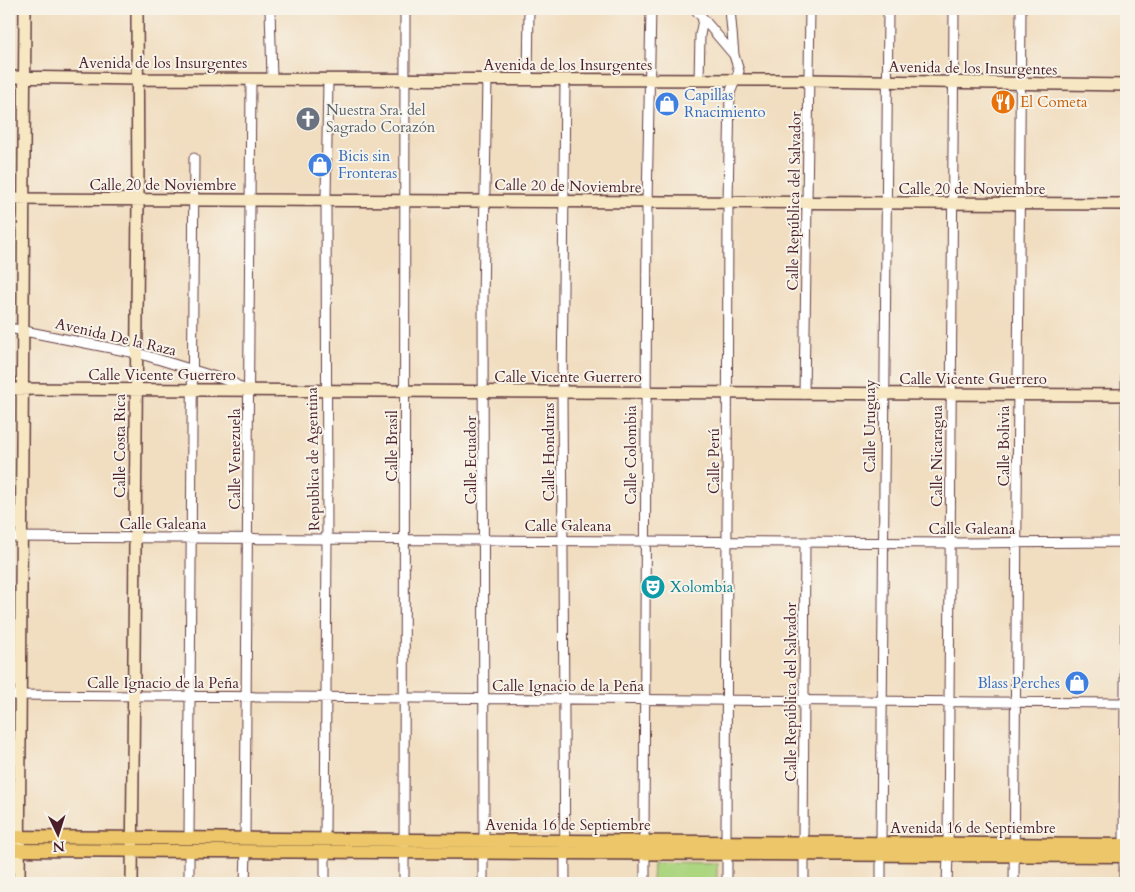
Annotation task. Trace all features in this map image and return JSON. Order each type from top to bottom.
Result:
[{"type":"main road","points":[[20,883],[14,844],[14,695],[22,537],[25,199],[24,9]]},
{"type":"main road","name":"Calle Costa Rica","points":[[132,883],[135,353],[138,200],[137,9]]},
{"type":"main road","name":"Avenida de los Insurgentes","points":[[9,77],[137,79],[809,80],[1126,85]]},
{"type":"main road","name":"Calle 20 de Noviembre","points":[[9,199],[194,201],[326,198],[484,201],[1126,204]]},
{"type":"main road","name":"Calle Vicente Guerrero","points":[[9,389],[1126,395]]},
{"type":"main road","name":"Avenida 16 de Septiembre","points":[[14,844],[245,845],[325,839],[404,840],[483,847]]},
{"type":"main road","name":"Avenida 16 de Septiembre","points":[[245,845],[325,852],[404,853],[483,847],[1125,850]]},
{"type":"street","points":[[270,9],[272,79]]},
{"type":"street","name":"Calle Brasil","points":[[404,883],[406,699],[405,9]]},
{"type":"street","points":[[528,80],[529,9]]},
{"type":"street","name":"Calle Colombia","points":[[645,883],[645,393],[649,80],[652,9]]},
{"type":"street","points":[[696,9],[703,20],[734,55]]},
{"type":"street","points":[[730,9],[734,55]]},
{"type":"street","name":"Calle República del Salvador","points":[[804,394],[810,9]]},
{"type":"street","name":"Calle Uruguay","points":[[881,883],[884,542],[883,394],[888,9]]},
{"type":"street","name":"Calle Nicaragua","points":[[947,883],[950,702],[952,82],[954,9]]},
{"type":"street","name":"Calle Bolivia","points":[[1014,883],[1021,9]]},
{"type":"street","points":[[699,80],[700,35],[703,20]]},
{"type":"street","name":"Calle Perú","points":[[727,883],[728,202],[730,93],[739,71],[734,55]]},
{"type":"street","name":"Calle Venezuela","points":[[246,883],[248,539],[246,390],[251,79]]},
{"type":"street","name":"Republica de Agentina","points":[[325,839],[327,698],[326,198],[328,79]]},
{"type":"street","name":"Calle Ecuador","points":[[483,883],[484,201],[487,80]]},
{"type":"street","name":"Calle Honduras","points":[[565,80],[562,392],[565,883]]},
{"type":"street","points":[[189,883],[192,538],[191,370],[194,158]]},
{"type":"street","name":"Avenida De la Raza","points":[[9,328],[135,353],[232,382],[246,390]]},
{"type":"street","points":[[1126,377],[1126,504]]},
{"type":"street","name":"Calle Galeana","points":[[9,537],[406,538],[951,543],[1126,542]]},
{"type":"street","name":"Calle República del Salvador","points":[[804,883],[805,542]]},
{"type":"street","points":[[1124,883],[1126,548]]},
{"type":"street","name":"Calle Ignacio de la Peña","points":[[14,695],[484,700],[806,700],[1126,703]]},
{"type":"street","points":[[325,852],[326,883]]},
{"type":"green space","points":[[653,862],[717,863],[717,883],[652,883]]},
{"type":"place","name":"El Cometa","points":[[1003,102]]},
{"type":"place","name":"Capillas Rnacimiento","points":[[667,104]]},
{"type":"place","name":"Nuestra Sra. del Sagrado Corazón","points":[[308,119]]},
{"type":"place","name":"Bicis sin Fronteras","points":[[320,165]]},
{"type":"place","name":"Xolombia","points":[[653,587]]},
{"type":"place","name":"Blass Perches","points":[[1077,683]]}]
